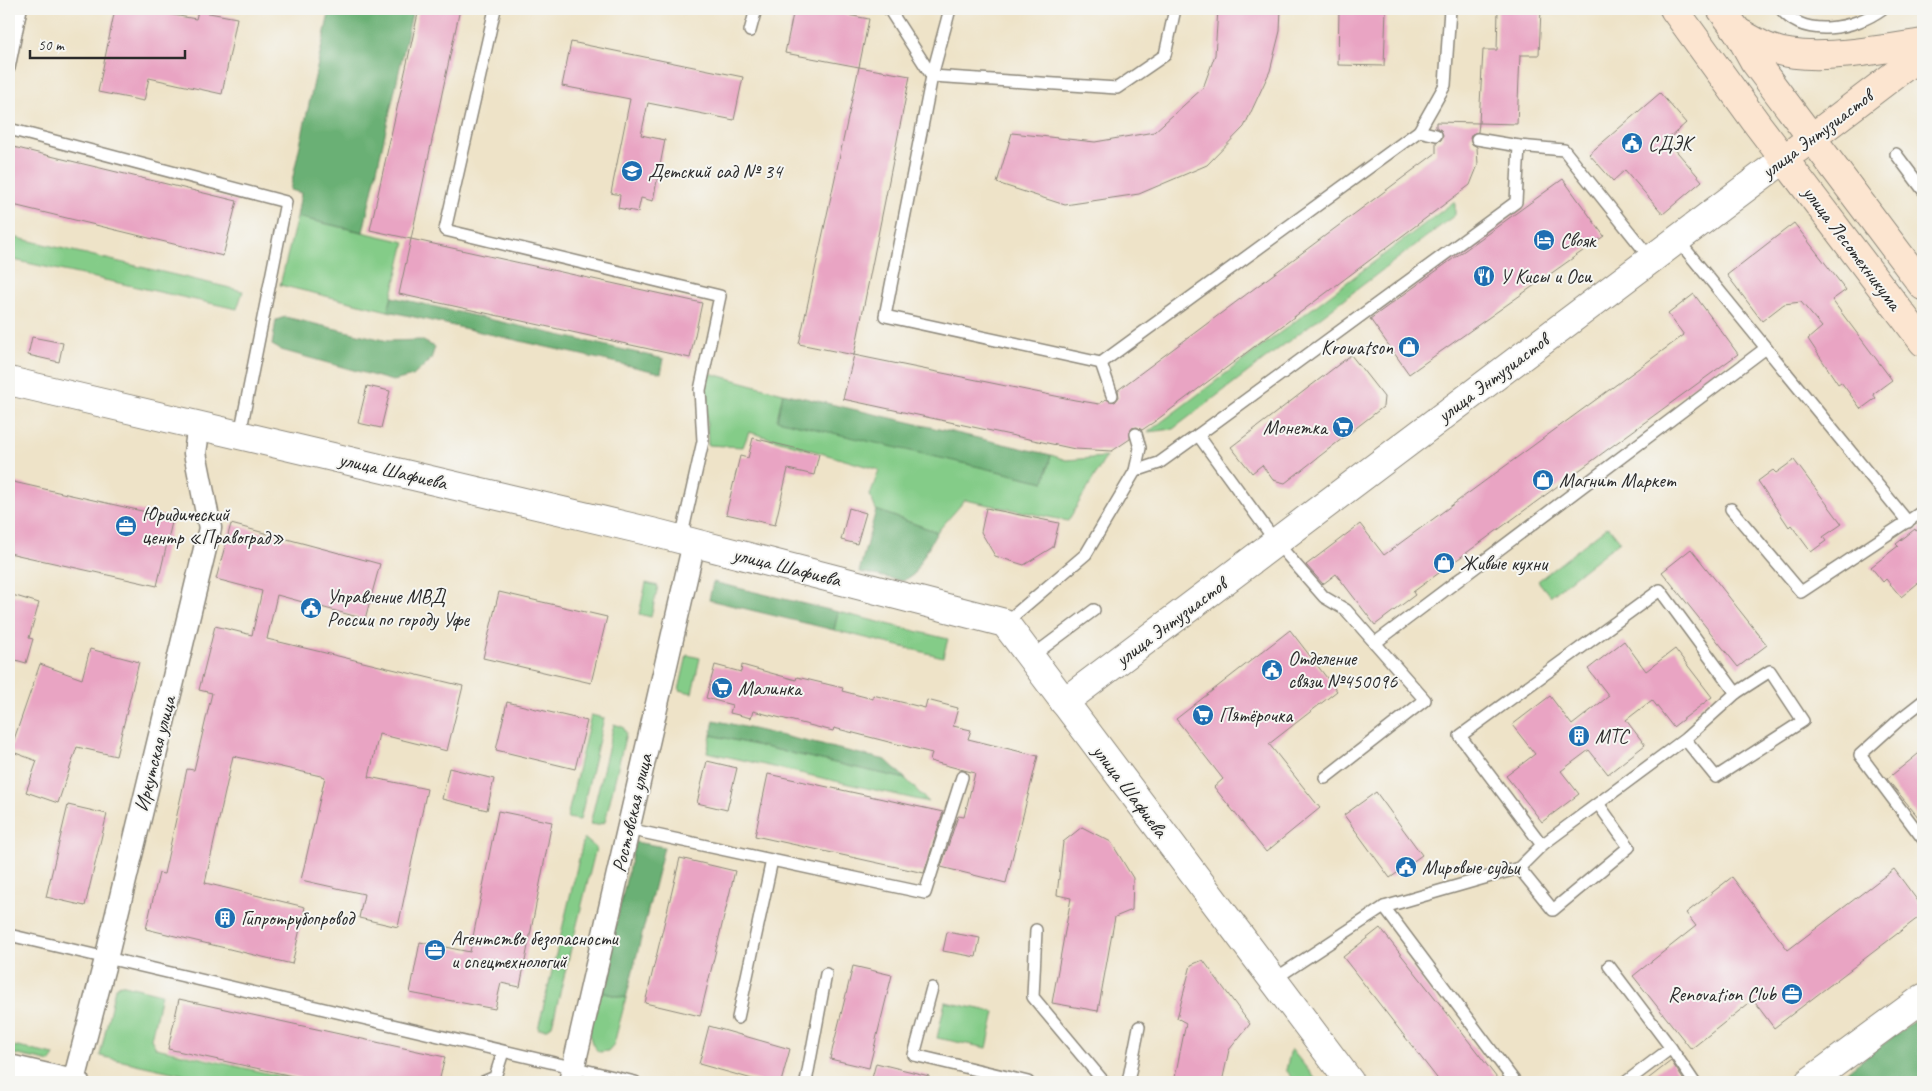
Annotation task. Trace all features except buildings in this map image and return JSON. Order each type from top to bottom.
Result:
[{"type":"main road","name":"улица Лесотехникума","points":[[1674,9],[1784,159],[1923,342]]},
{"type":"main road","name":"улица Лесотехникума","points":[[1721,9],[1738,32],[1754,61],[1923,286]]},
{"type":"main road","points":[[1738,32],[1770,49],[1804,55],[1850,53],[1923,43]]},
{"type":"main road","name":"улица Энтузиастов","points":[[1784,159],[1923,53]]},
{"type":"street","name":"улица Энтузиастов","points":[[1064,702],[1784,159]]},
{"type":"street","name":"улица Шафиева","points":[[9,381],[688,541],[1005,623],[1350,1082]]},
{"type":"street","name":"Иркутская улица","points":[[76,1082],[210,528],[195,453],[199,425]]},
{"type":"street","name":"Ростовская улица","points":[[572,1075],[628,828],[688,541]]},
{"type":"street","points":[[1809,1082],[1923,998]]},
{"type":"street","points":[[9,1066],[76,1082]]},
{"type":"lane","points":[[9,68],[22,9]]},
{"type":"lane","points":[[496,9],[445,230],[720,296],[700,390],[703,441],[688,541]]},
{"type":"lane","points":[[750,31],[756,9]]},
{"type":"lane","points":[[889,9],[932,76]]},
{"type":"lane","points":[[950,9],[932,76],[885,316],[1101,363],[1408,142],[1419,131],[1445,84],[1450,9]]},
{"type":"lane","points":[[932,76],[1117,88],[1165,55],[1175,9]]},
{"type":"lane","points":[[1781,9],[1788,18],[1802,26],[1858,23],[1882,9]]},
{"type":"lane","points":[[9,129],[286,202],[240,434]]},
{"type":"lane","points":[[1419,131],[1436,135]]},
{"type":"lane","points":[[1477,139],[1519,146],[1564,150],[1650,259]]},
{"type":"lane","points":[[1135,471],[1159,463],[1516,202],[1519,146]]},
{"type":"lane","points":[[1896,154],[1923,190]]},
{"type":"lane","points":[[1677,239],[1908,522]]},
{"type":"lane","points":[[1375,643],[1766,348]]},
{"type":"lane","points":[[1101,363],[1112,395]]},
{"type":"lane","points":[[1005,623],[1086,554],[1135,471],[1140,459],[1140,448],[1136,434]]},
{"type":"lane","points":[[1198,435],[1276,542],[1324,597],[1346,610],[1425,700],[1324,778]]},
{"type":"lane","points":[[1732,510],[1801,592],[1923,511]]},
{"type":"lane","points":[[1542,844],[1460,736],[1660,590],[1736,693]]},
{"type":"lane","points":[[1031,657],[1094,610]]},
{"type":"lane","points":[[1273,980],[1384,907],[1519,868],[1542,844],[1599,805],[1686,738],[1736,693],[1770,671],[1802,721],[1716,776],[1686,738]]},
{"type":"lane","points":[[1922,705],[1860,755],[1923,840]]},
{"type":"lane","points":[[628,828],[924,893],[962,778]]},
{"type":"lane","points":[[1519,868],[1554,910],[1629,847],[1599,805]]},
{"type":"lane","points":[[738,1018],[772,860]]},
{"type":"lane","points":[[1384,907],[1515,1082]]},
{"type":"lane","points":[[1036,930],[1033,997],[1104,1082]]},
{"type":"lane","points":[[9,935],[504,1052],[572,1075],[635,1082]]},
{"type":"lane","points":[[1609,966],[1694,1082]]},
{"type":"lane","points":[[806,1082],[826,974]]},
{"type":"lane","points":[[932,988],[914,1055],[1028,1082]]},
{"type":"lane","points":[[1128,1082],[1139,1027]]},
{"type":"lane","points":[[1626,1082],[1670,1048]]},
{"type":"lane","points":[[483,1082],[495,1077],[504,1052]]},
{"type":"green space","points":[[330,9],[413,9],[363,232],[297,217],[301,193],[290,190]]},
{"type":"green space","points":[[1455,201],[1455,215],[1173,429],[1148,432]]},
{"type":"green space","points":[[297,217],[405,242],[388,311],[280,285]]},
{"type":"green space","points":[[9,236],[243,291],[237,309],[9,259]]},
{"type":"green space","points":[[392,297],[664,359],[661,373],[388,311]]},
{"type":"green space","points":[[285,317],[388,341],[421,340],[435,347],[431,359],[413,376],[393,381],[281,350],[272,345],[276,320]]},
{"type":"green space","points":[[709,373],[783,393],[777,419],[1044,482],[1051,455],[1066,460],[1106,457],[1068,521],[965,500],[937,532],[876,510],[870,495],[879,470],[749,432],[743,447],[708,445],[705,389]]},
{"type":"green space","points":[[783,393],[1051,455],[1044,482],[777,420]]},
{"type":"green space","points":[[876,510],[937,532],[913,575],[903,581],[859,572]]},
{"type":"green space","points":[[1608,526],[1620,541],[1550,596],[1538,581]]},
{"type":"green space","points":[[713,582],[838,612],[834,630],[709,600]]},
{"type":"green space","points":[[646,583],[658,586],[651,617],[639,614]]},
{"type":"green space","points":[[838,612],[948,639],[943,657],[834,630]]},
{"type":"green space","points":[[687,655],[700,658],[692,693],[679,690]]},
{"type":"green space","points":[[591,715],[604,718],[580,820],[567,818]]},
{"type":"green space","points":[[714,720],[886,760],[906,779],[711,735]]},
{"type":"green space","points":[[614,724],[623,727],[626,733],[605,822],[597,825],[590,824]]},
{"type":"green space","points":[[711,735],[906,779],[928,802],[707,752]]},
{"type":"green space","points":[[584,838],[596,848],[552,1025],[547,1029],[538,1029]]},
{"type":"green space","points":[[635,842],[664,847],[626,998],[600,992]]},
{"type":"green space","points":[[120,984],[161,994],[151,1039],[156,1048],[306,1082],[216,1082],[100,1056],[115,988]]},
{"type":"green space","points":[[600,992],[626,998],[614,1044],[608,1051],[599,1052],[594,1046],[590,1032]]},
{"type":"green space","points":[[945,1002],[995,1012],[987,1048],[937,1038]]},
{"type":"green space","points":[[1923,1014],[1923,1082],[1833,1082]]},
{"type":"green space","points":[[9,1045],[54,1055],[51,1062],[9,1053]]},
{"type":"green space","points":[[1291,1049],[1318,1082],[1296,1082],[1286,1070]]},
{"type":"place","name":"СДЭК","points":[[1632,143]]},
{"type":"place","name":"Детский сад № 34","points":[[632,171]]},
{"type":"place","name":"Свояк","points":[[1544,240]]},
{"type":"place","name":"У Кисы и Оси","points":[[1484,276]]},
{"type":"place","name":"Krowatson","points":[[1409,347]]},
{"type":"place","name":"Монетка","points":[[1343,427]]},
{"type":"place","name":"Магнит Маркет","points":[[1543,480]]},
{"type":"place","name":"Юридический центр «Правоград»","points":[[126,526]]},
{"type":"place","name":"Живые кухни","points":[[1444,563]]},
{"type":"place","name":"Управление МВД России по городу Уфе","points":[[311,608]]},
{"type":"place","name":"Отделение связи №450096","points":[[1272,670]]},
{"type":"place","name":"Малинка","points":[[722,688]]},
{"type":"place","name":"Пятёрочка","points":[[1203,715]]},
{"type":"place","name":"МТС","points":[[1579,736]]},
{"type":"place","name":"Мировые судьи","points":[[1406,867]]},
{"type":"place","name":"Гипротрубопровод","points":[[225,918]]},
{"type":"place","name":"Агентство безопасности и спецтехнологий","points":[[435,950]]},
{"type":"place","name":"Renovation Club","points":[[1792,994]]}]
